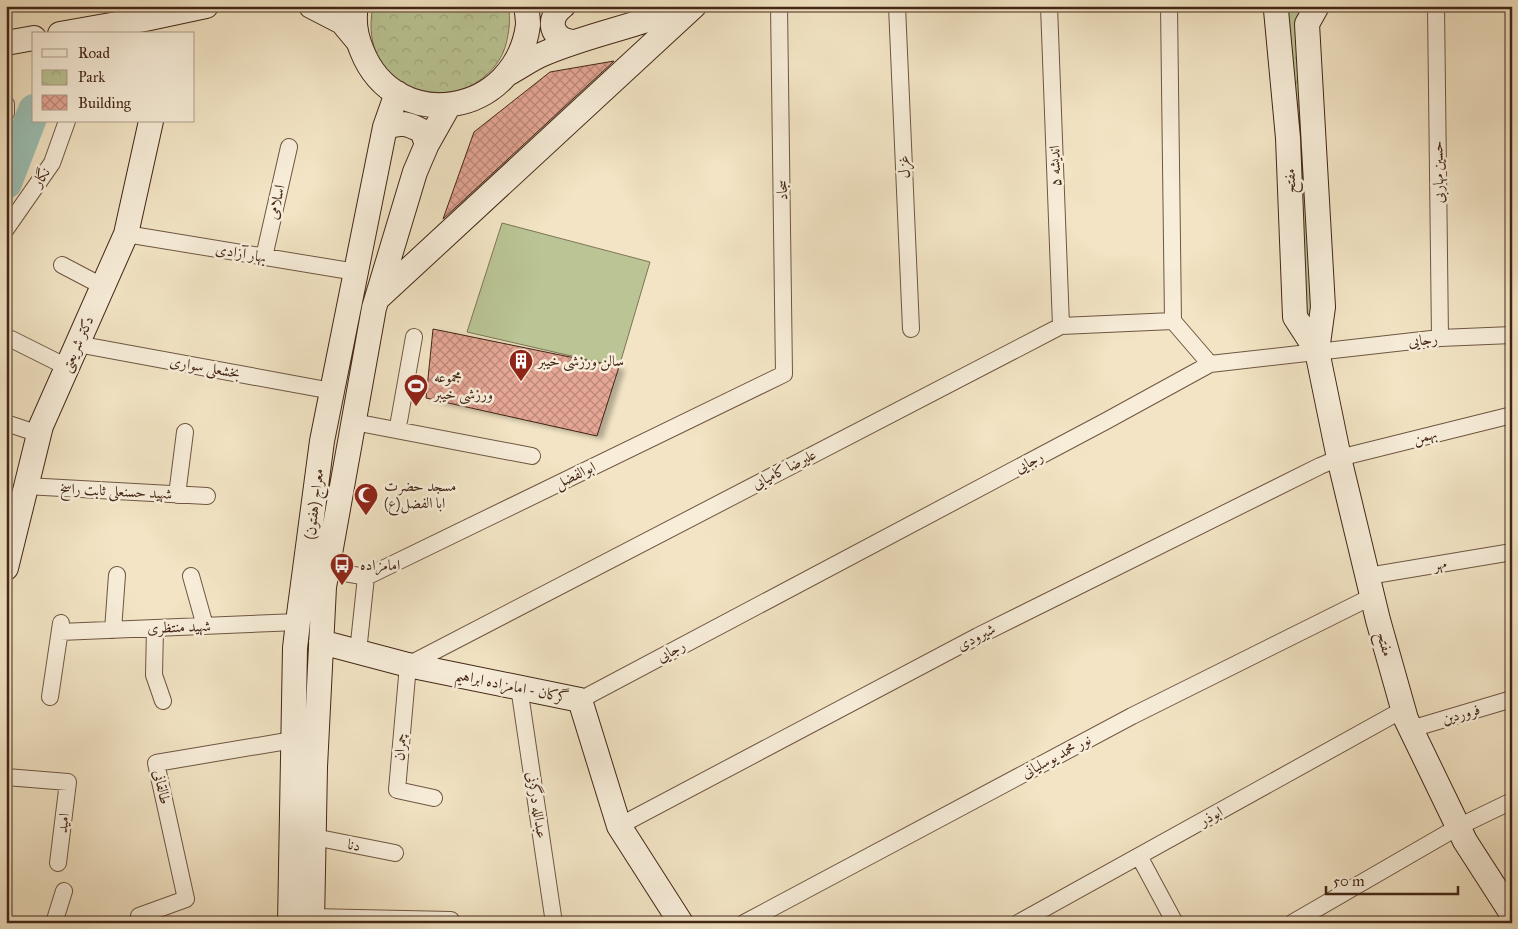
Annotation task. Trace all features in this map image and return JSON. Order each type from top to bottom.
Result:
[{"type":"main road","points":[[81,32],[102,30],[206,6]]},
{"type":"main road","points":[[356,6],[357,40]]},
{"type":"main road","points":[[508,74],[522,50],[528,24],[526,6]]},
{"type":"main road","points":[[563,6],[554,16],[553,28],[560,38],[566,42],[572,42]]},
{"type":"main road","points":[[320,7],[342,22],[357,40],[366,61],[379,79],[397,93],[430,105],[449,105],[471,100],[491,89],[508,74],[541,54],[572,42],[660,17],[685,6]]},
{"type":"main road","points":[[377,299],[694,6]]},
{"type":"main road","name":"مفتح","points":[[1274,6],[1276,10],[1288,138],[1295,317],[1316,351],[1339,458],[1370,586],[1407,719],[1465,841],[1512,914]]},
{"type":"main road","name":"مفتح","points":[[1316,6],[1307,24],[1323,307],[1316,351]]},
{"type":"main road","points":[[6,43],[32,38]]},
{"type":"main road","name":"معراج (هفتون)","points":[[290,923],[295,648],[298,622],[322,441],[385,128],[397,93]]},
{"type":"main road","name":"معراج (هفتون)","points":[[312,920],[315,767],[324,587],[374,308],[415,172],[427,144],[449,105]]},
{"type":"main road","name":"دکتر شریعتی","points":[[6,568],[18,499],[41,426],[126,234],[151,122]]},
{"type":"main road","points":[[385,128],[397,124],[410,124],[422,132],[427,144]]},
{"type":"main road","name":"گرکان - امامزاده ابراهیم","points":[[321,642],[408,665],[580,700],[619,826],[681,923]]},
{"type":"street","name":"سجاد","points":[[779,6],[784,374]]},
{"type":"street","name":"غزل","points":[[897,6],[911,329]]},
{"type":"street","name":"اندیشه ۵","points":[[1049,6],[1061,326]]},
{"type":"street","points":[[1169,6],[1173,321],[1210,364]]},
{"type":"street","name":"حسین مهاربی","points":[[1436,6],[1440,338]]},
{"type":"street","points":[[6,104],[6,113]]},
{"type":"street","name":"نگار","points":[[6,229],[52,163],[66,122]]},
{"type":"street","name":"اسلامی","points":[[264,257],[289,147]]},
{"type":"street","name":"بهار آزادی","points":[[126,234],[356,272]]},
{"type":"street","points":[[62,265],[102,286]]},
{"type":"street","name":"علیرضا کامیابی","points":[[408,665],[1061,326],[1173,321]]},
{"type":"street","name":"رجایی","points":[[580,700],[1210,364],[1440,338],[1512,335]]},
{"type":"street","points":[[400,421],[414,337]]},
{"type":"street","points":[[11,339],[67,367]]},
{"type":"street","name":"بخشعلی سواری","points":[[77,344],[332,390]]},
{"type":"street","name":"ابوالفضل","points":[[366,577],[784,374]]},
{"type":"street","name":"بهمن","points":[[1339,458],[1512,415]]},
{"type":"street","points":[[354,422],[532,456]]},
{"type":"street","points":[[6,423],[39,434]]},
{"type":"street","points":[[177,495],[185,432]]},
{"type":"street","name":"شیرودی","points":[[619,826],[978,636],[1339,458]]},
{"type":"street","name":"شهید حسنعلی ثابت راسخ","points":[[18,499],[206,496]]},
{"type":"street","name":"مهر","points":[[1370,586],[1512,552]]},
{"type":"street","points":[[327,570],[366,577],[358,652]]},
{"type":"street","points":[[113,630],[118,575]]},
{"type":"street","points":[[191,576],[205,626]]},
{"type":"street","name":"نور محمد یوسلیانی","points":[[744,923],[1132,716],[1370,586]]},
{"type":"street","name":"شهید منتظری","points":[[50,697],[61,626],[113,630],[298,622]]},
{"type":"street","points":[[155,628],[154,675],[163,701]]},
{"type":"street","name":"چمران","points":[[408,665],[397,790],[434,798]]},
{"type":"street","name":"عبدالله درگزنی","points":[[519,687],[554,923]]},
{"type":"street","name":"فروردین","points":[[1407,719],[1512,699]]},
{"type":"street","name":"ابوذر","points":[[1018,923],[1139,856],[1407,719]]},
{"type":"street","name":"طالقانی","points":[[139,916],[186,898],[156,763],[293,740]]},
{"type":"street","name":"امید","points":[[6,777],[68,782],[58,863]]},
{"type":"street","points":[[1292,923],[1458,827],[1512,801]]},
{"type":"street","name":"دنا","points":[[314,837],[394,853]]},
{"type":"street","points":[[1139,856],[1175,923]]},
{"type":"street","points":[[54,923],[64,892]]},
{"type":"street","points":[[312,920],[451,920]]},
{"type":"green space","points":[[373,6],[508,6],[509,25],[504,50],[489,73],[466,88],[451,92],[421,90],[407,85],[394,76],[376,52],[371,29]]},
{"type":"green space","points":[[1282,6],[1308,6],[1314,334],[1301,316]]},
{"type":"green space","points":[[502,223],[650,262],[619,367],[467,332]]},
{"type":"building","points":[[614,61],[443,219],[474,132],[550,72]]},
{"type":"building","name":"سالن ورزشی خیبر","points":[[433,329],[619,367],[597,436],[426,398]]},
{"type":"waterway","points":[[6,183],[32,115]]},
{"type":"place","name":"سالن ورزشی خیبر","points":[[521,382]]},
{"type":"place","name":"مجموعه ورزشی خیبر","points":[[416,407]]},
{"type":"place","name":"مسجد حضرت ابا الفضل(ع)","points":[[366,516]]},
{"type":"place","name":"امامزاده","points":[[342,586]]}]
